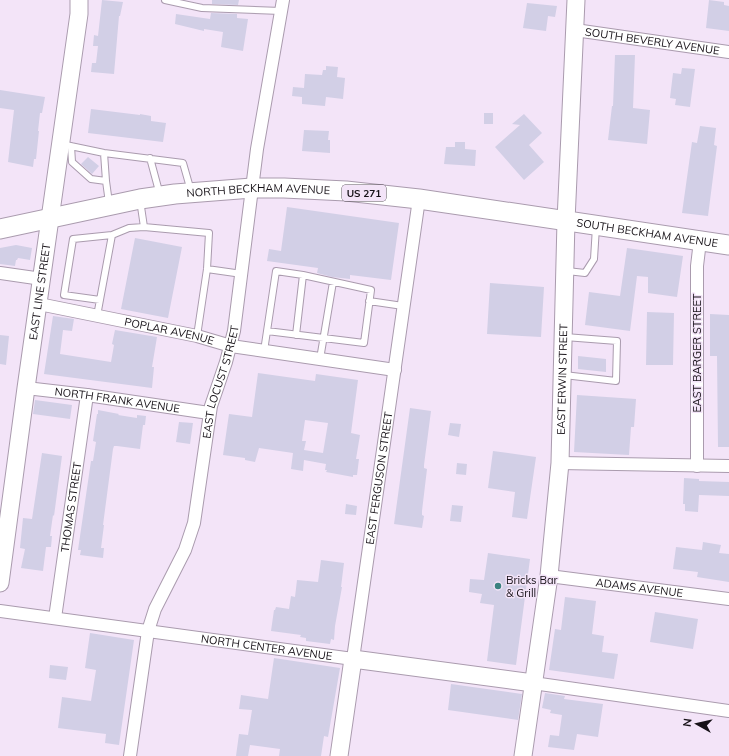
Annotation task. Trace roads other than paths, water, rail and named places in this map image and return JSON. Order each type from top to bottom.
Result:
[{"type":"main road","name":"EAST LINE STREET","points":[[0,583],[2,543],[39,304],[50,219],[66,145],[79,14],[79,0]]},
{"type":"main road","name":"EAST ERWIN STREET","points":[[523,756],[549,576],[560,463],[566,221],[576,0]]},
{"type":"main road","name":"NORTH BECKHAM AVENUE","points":[[0,229],[140,199],[191,192],[252,188],[346,191],[418,199],[566,221]]},
{"type":"main road","name":"SOUTH BECKHAM AVENUE","points":[[566,221],[729,245]]},
{"type":"main road","name":"NORTH CENTER AVENUE","points":[[353,659],[533,683]]},
{"type":"main road","name":"EAST FERGUSON STREET","points":[[339,756],[353,659]]},
{"type":"street","name":"EAST LOCUST STREET","points":[[130,756],[148,631],[155,609],[190,537],[194,523],[209,413],[231,346],[242,274],[257,149],[282,5]]},
{"type":"street","name":"SOUTH BEVERLY AVENUE","points":[[575,30],[729,52]]},
{"type":"street","name":"EAST FERGUSON STREET","points":[[353,659],[418,199]]},
{"type":"street","name":"EAST BARGER STREET","points":[[697,466],[697,266],[700,241]]},
{"type":"street","points":[[0,273],[42,279]]},
{"type":"street","name":"POPLAR AVENUE","points":[[39,304],[197,336],[231,346],[394,370]]},
{"type":"street","name":"NORTH FRANK AVENUE","points":[[26,388],[87,395],[209,413]]},
{"type":"street","name":"THOMAS STREET","points":[[55,618],[87,395]]},
{"type":"street","points":[[560,463],[729,466]]},
{"type":"street","name":"ADAMS AVENUE","points":[[549,576],[729,599]]},
{"type":"street","name":"NORTH CENTER AVENUE","points":[[0,611],[353,659]]},
{"type":"street","points":[[533,683],[729,711]]},
{"type":"lane","points":[[165,0],[202,8],[282,5]]},
{"type":"lane","points":[[66,145],[104,153],[183,163],[191,192]]},
{"type":"lane","points":[[66,145],[72,162],[91,179],[106,180]]},
{"type":"lane","points":[[104,153],[109,206]]},
{"type":"lane","points":[[150,158],[160,196]]},
{"type":"lane","points":[[140,199],[144,227]]},
{"type":"lane","points":[[565,271],[585,273],[594,259],[596,225]]},
{"type":"lane","points":[[100,300],[64,295],[73,239],[112,235],[129,228],[144,227],[209,233],[207,269],[197,336]]},
{"type":"lane","points":[[97,316],[112,235]]},
{"type":"lane","points":[[207,269],[242,274]]},
{"type":"lane","points":[[264,350],[276,271],[303,275],[371,290],[364,343],[267,331]]},
{"type":"lane","points":[[296,335],[303,275]]},
{"type":"lane","points":[[320,359],[333,282]]},
{"type":"lane","points":[[369,301],[404,306]]},
{"type":"lane","points":[[562,375],[616,381],[617,341],[563,337]]},
{"type":"place","name":"Bricks Bar & Grill","points":[[498,586]]}]
